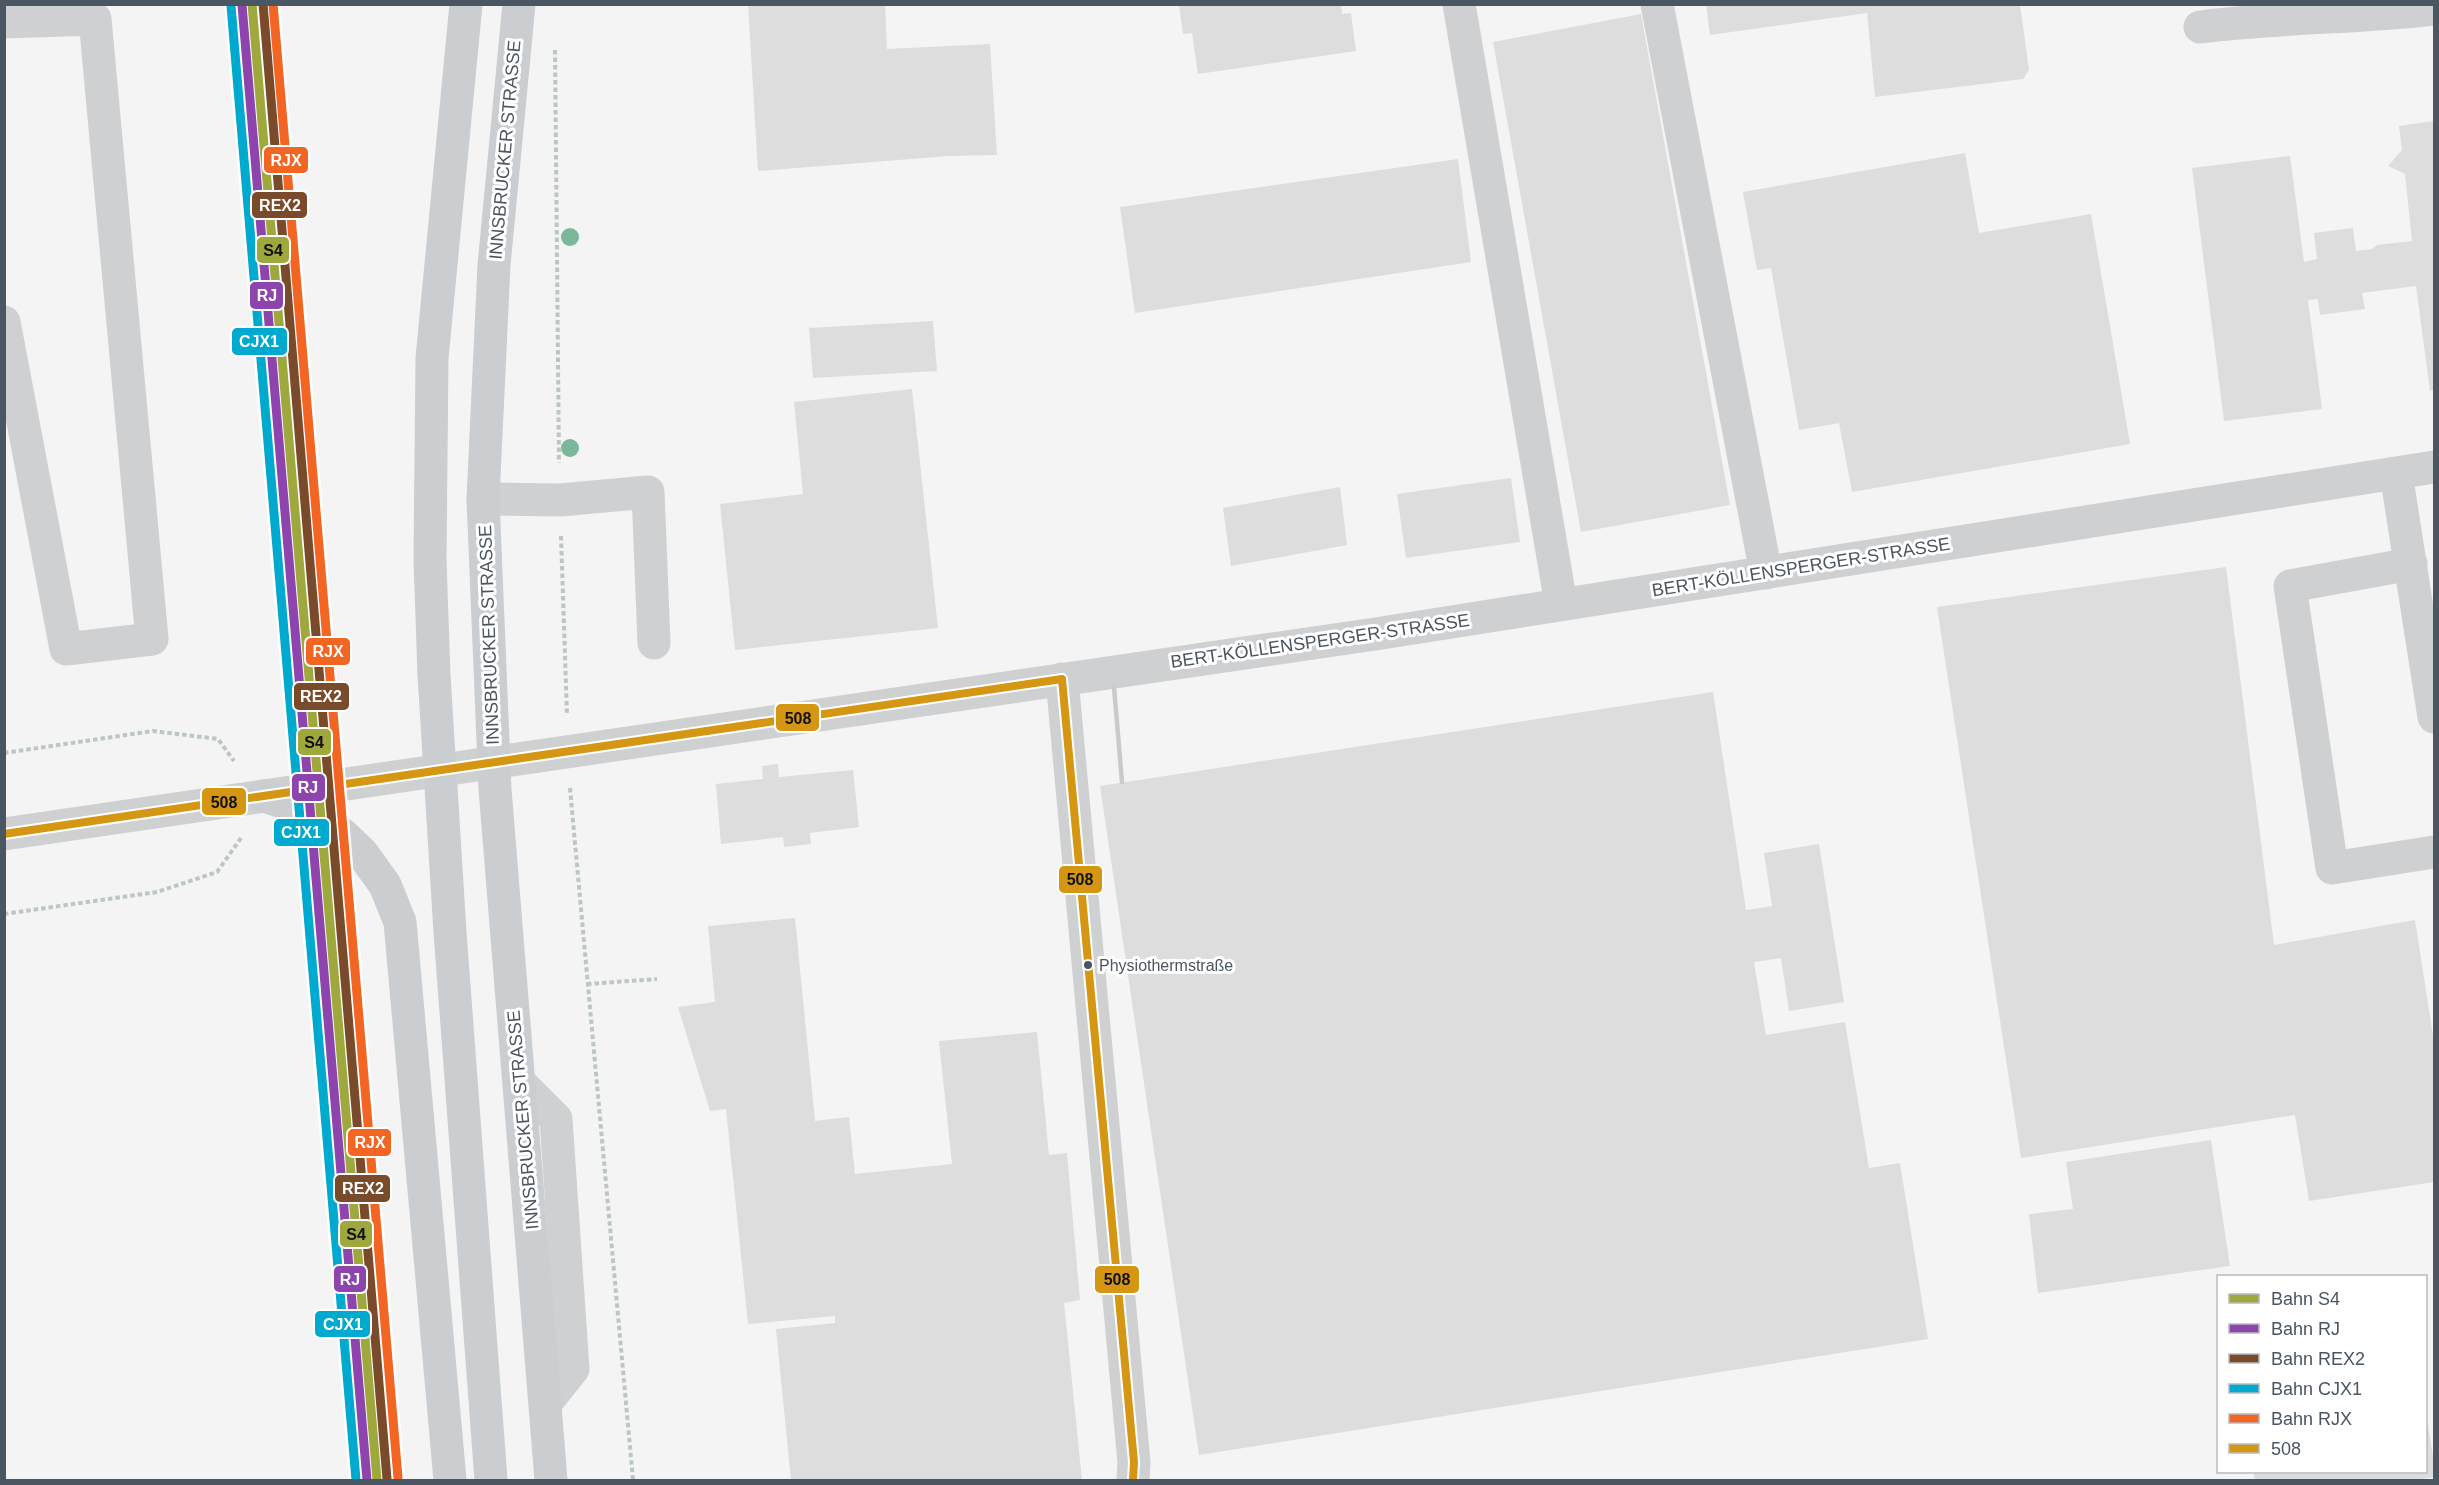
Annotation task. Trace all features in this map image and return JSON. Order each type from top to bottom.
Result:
[{"type":"main road","points":[[466,4],[432,358],[430,560],[434,675],[450,932],[491,1480]]},
{"type":"main road","name":"INNSBRUCKER STRASSE","points":[[519,4],[494,265],[483,499],[495,789],[551,1480]]},
{"type":"main road","points":[[264,796],[307,810],[342,834],[362,853],[385,885],[400,922],[449,1475]]},
{"type":"street","points":[[1459,4],[1561,604]]},
{"type":"street","points":[[1657,4],[1766,573]]},
{"type":"street","points":[[2200,27],[2253,20],[2434,9]]},
{"type":"street","points":[[4,22],[94,19],[152,639],[66,649],[4,322]]},
{"type":"street","name":"BERT-KÖLLENSPERGER-STRASSE","points":[[4,834],[1561,604],[2434,467]]},
{"type":"street","points":[[2396,473],[2434,717]]},
{"type":"street","points":[[483,499],[560,500],[648,492],[654,643]]},
{"type":"street","points":[[2411,564],[2290,586],[2332,868],[2434,852]]},
{"type":"street","points":[[1062,679],[1134,1462],[1133,1480]]},
{"type":"path","points":[[555,39],[560,500],[567,724]]},
{"type":"path","points":[[569,783],[633,1480]]},
{"type":"path","points":[[587,984],[657,979]]},
{"type":"building","points":[[748,4],[885,4],[887,49],[990,44],[997,155],[949,156],[758,171]]},
{"type":"building","points":[[1179,4],[1341,4],[1342,14],[1351,13],[1356,51],[1198,74],[1192,33],[1183,34]]},
{"type":"building","points":[[1706,4],[2020,4],[2029,70],[2023,79],[1875,97],[1867,13],[1710,35]]},
{"type":"building","points":[[1641,14],[1730,505],[1581,532],[1493,42]]},
{"type":"building","points":[[2434,121],[2434,390],[2430,391],[2416,286],[2362,293],[2365,309],[2320,315],[2318,299],[2308,300],[2322,409],[2224,421],[2192,168],[2290,156],[2304,262],[2317,259],[2314,233],[2353,228],[2356,251],[2372,249],[2377,245],[2412,241],[2405,174],[2388,166],[2402,150],[2399,126]]},
{"type":"building","points":[[1965,153],[1979,233],[2091,214],[2130,444],[1852,492],[1839,423],[1799,430],[1771,268],[1757,270],[1743,192]]},
{"type":"building","points":[[1458,159],[1471,262],[1135,313],[1120,207]]},
{"type":"building","points":[[933,321],[937,371],[813,378],[809,328]]},
{"type":"building","points":[[912,389],[938,628],[735,650],[720,504],[803,494],[794,402]]},
{"type":"building","points":[[1511,478],[1520,542],[1406,558],[1397,494]]},
{"type":"building","points":[[1340,487],[1347,545],[1231,566],[1223,508]]},
{"type":"building","points":[[2226,567],[2274,945],[2415,920],[2434,1042],[2434,1182],[2309,1201],[2295,1115],[2021,1158],[1937,607]]},
{"type":"building","points":[[1713,692],[1746,910],[1772,906],[1764,853],[1819,844],[1844,1002],[1789,1011],[1781,958],[1754,962],[1766,1035],[1845,1022],[1869,1168],[1900,1163],[1928,1339],[1199,1455],[1100,786]]},
{"type":"building","points":[[778,764],[779,777],[853,770],[859,827],[810,833],[811,844],[784,847],[783,837],[721,844],[716,784],[763,779],[762,766]]},
{"type":"building","points":[[795,918],[815,1121],[849,1117],[855,1174],[952,1164],[939,1041],[1037,1032],[1049,1155],[1067,1153],[1080,1300],[1064,1303],[1082,1480],[791,1480],[776,1329],[835,1323],[835,1316],[748,1324],[726,1109],[710,1111],[678,1007],[715,1002],[708,926]]},
{"type":"building","points":[[2211,1140],[2230,1266],[2038,1293],[2029,1214],[2073,1209],[2066,1162]]},
{"type":"building","points":[[2427,1419],[2434,1462],[2434,1477],[2415,1480],[2255,1480],[2253,1473],[2427,1473]]},
{"type":"railway","points":[[1114,687],[1122,782]]},
{"type":"rail line","name":"S4","points":[[252,4],[377,1480]]},
{"type":"rail line","name":"REX2","points":[[263,4],[387,1479]]},
{"type":"rail line","name":"RJX","points":[[273,4],[398,1478]]},
{"type":"rail line","name":"RJ","points":[[242,5],[367,1480]]},
{"type":"rail line","name":"CJX1","points":[[231,6],[356,1480]]},
{"type":"transit line","name":"508","points":[[1062,679],[1134,1462],[1133,1480]]},
{"type":"transit line","name":"508","points":[[4,834],[1062,679]]},
{"type":"place","name":"Physiothermstraße","points":[[1088,965]]}]
